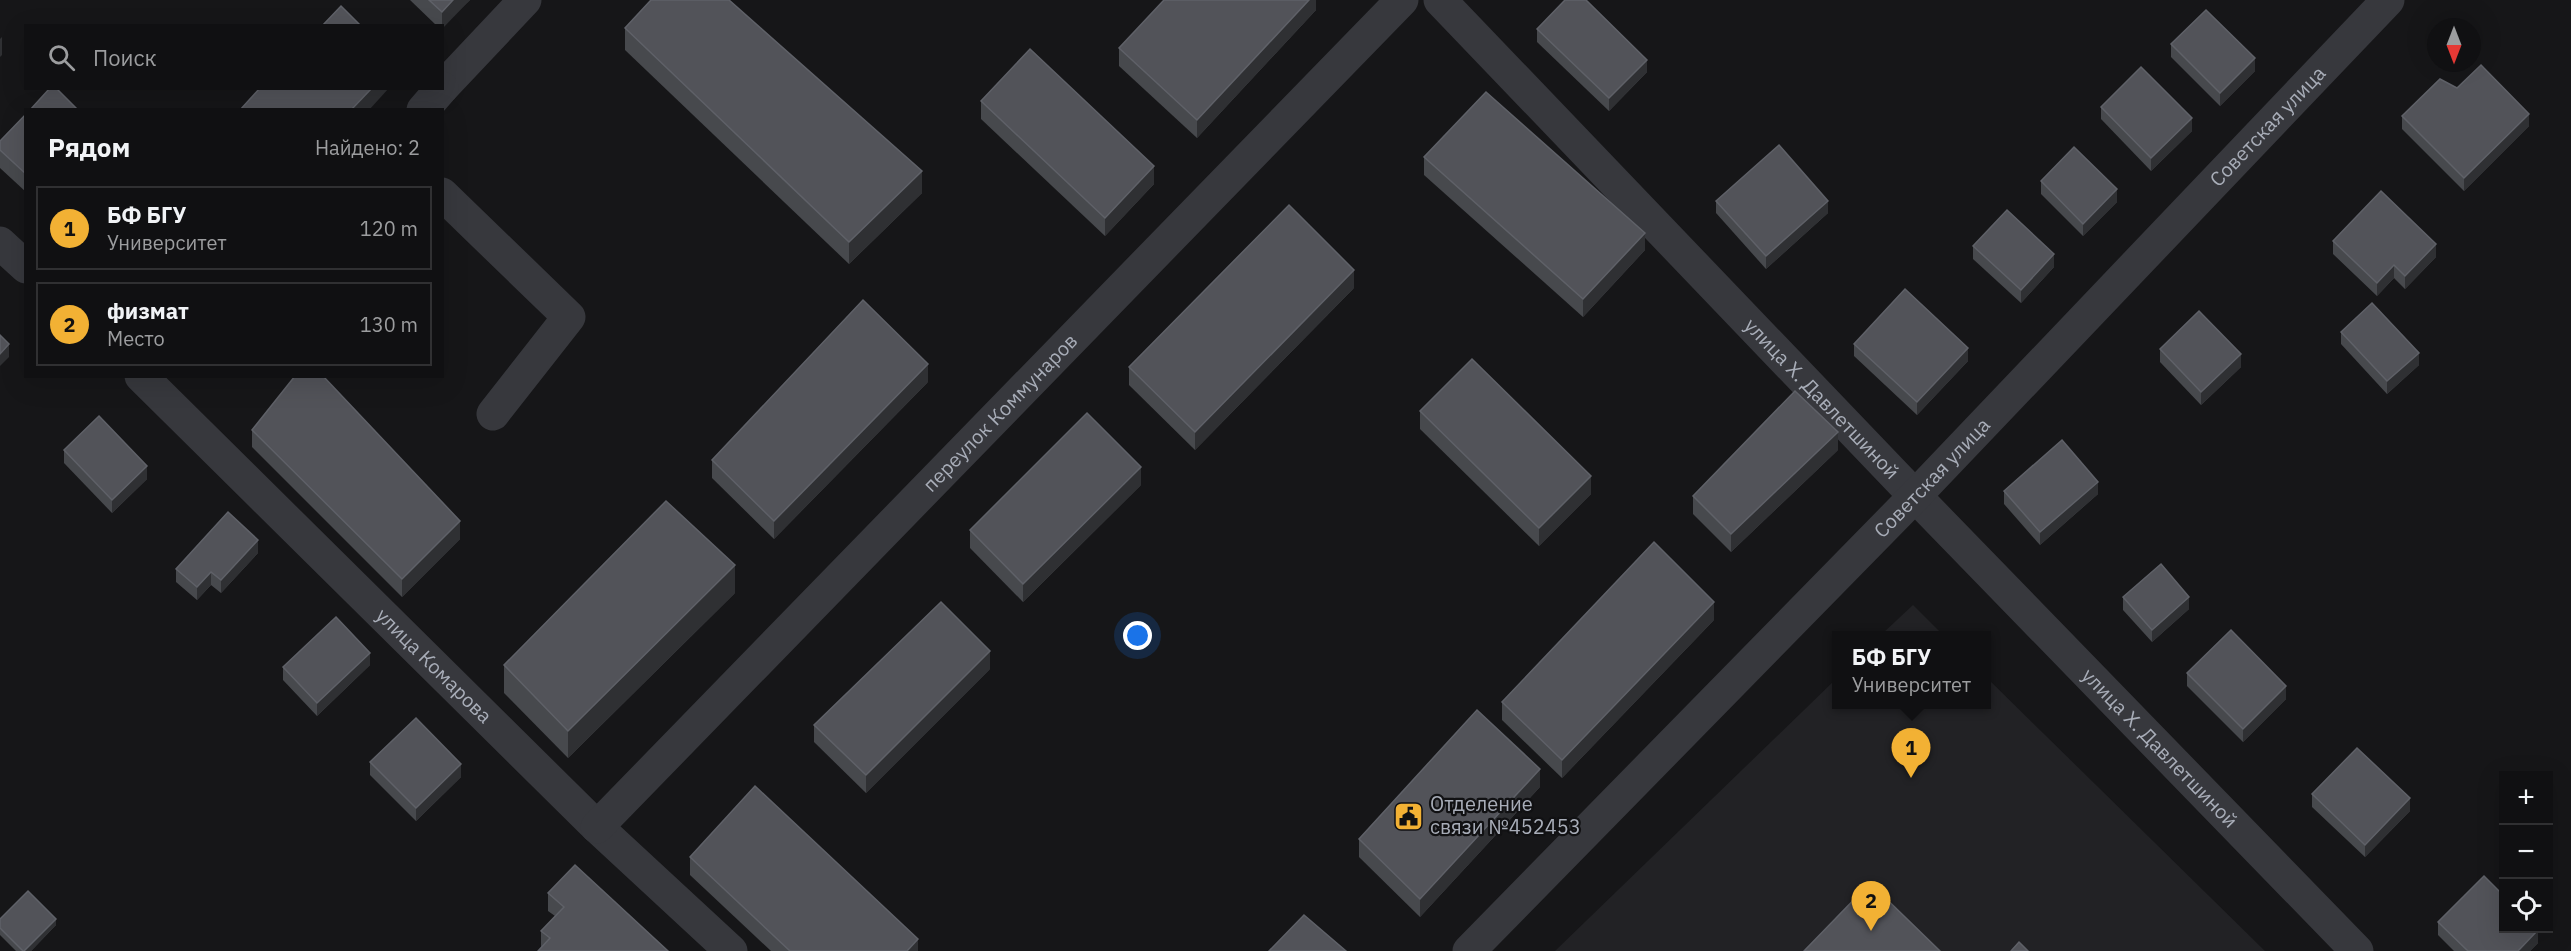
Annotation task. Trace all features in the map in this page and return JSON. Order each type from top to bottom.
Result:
[{"type":"street","points":[[444,86],[525,0]]},
{"type":"street","name":"переулок Коммунаров","points":[[597,827],[1402,0]]},
{"type":"street","name":"улица Х. Давлетшиной","points":[[1440,0],[1914,496],[2357,951]]},
{"type":"street","name":"Советская улица","points":[[1469,951],[1914,496],[2388,0]]},
{"type":"street","points":[[425,108],[440,90]]},
{"type":"street","points":[[444,196],[569,317],[493,414]]},
{"type":"street","points":[[0,243],[24,265]]},
{"type":"street","name":"улица Комарова","points":[[148,379],[597,827],[731,951]]},
{"type":"shaded area","points":[[1913,605],[1939,631],[1885,631]]},
{"type":"shaded area","points":[[1991,682],[2265,951],[1555,951],[1832,683],[1832,709],[1991,709]]},
{"type":"building","points":[[429,0],[453,0],[442,12]]},
{"type":"building","points":[[651,0],[729,0],[922,171],[849,242],[625,28]]},
{"type":"building","points":[[1164,0],[1309,0],[1197,120],[1119,48]]},
{"type":"building","points":[[1565,0],[1586,0],[1647,60],[1609,98],[1537,29]]},
{"type":"building","points":[[341,6],[359,24],[324,24]]},
{"type":"building","points":[[2206,10],[2255,58],[2220,93],[2171,44]]},
{"type":"building","points":[[1030,49],[1154,166],[1105,218],[981,101]]},
{"type":"building","points":[[2481,65],[2529,114],[2464,178],[2402,116],[2440,79],[2457,88],[2474,72],[2481,72]]},
{"type":"building","points":[[2141,67],[2192,118],[2151,158],[2101,107]]},
{"type":"building","points":[[48,90],[58,90],[76,108],[32,108]]},
{"type":"building","points":[[258,90],[370,90],[353,108],[242,108]]},
{"type":"building","points":[[1486,92],[1645,233],[1583,299],[1424,157]]},
{"type":"building","points":[[24,116],[24,172],[0,150],[0,141]]},
{"type":"building","points":[[1779,145],[1828,201],[1766,256],[1716,201]]},
{"type":"building","points":[[2074,147],[2117,189],[2083,224],[2041,181]]},
{"type":"building","points":[[2381,191],[2436,244],[2405,276],[2394,265],[2377,283],[2333,241]]},
{"type":"building","points":[[1289,205],[1354,270],[1195,432],[1129,367]]},
{"type":"building","points":[[2007,210],[2054,254],[2021,290],[1973,246]]},
{"type":"building","points":[[1905,289],[1968,348],[1917,402],[1854,344]]},
{"type":"building","points":[[863,300],[928,364],[774,521],[712,460]]},
{"type":"building","points":[[2372,303],[2419,353],[2387,381],[2341,332]]},
{"type":"building","points":[[2199,311],[2241,354],[2201,392],[2160,349]]},
{"type":"building","points":[[0,335],[9,344],[0,354]]},
{"type":"building","points":[[1472,359],[1591,476],[1539,528],[1420,411]]},
{"type":"building","points":[[293,378],[325,378],[460,521],[402,579],[252,430]]},
{"type":"building","points":[[1795,391],[1838,432],[1731,534],[1693,496]]},
{"type":"building","points":[[1087,413],[1141,467],[1023,584],[970,530]]},
{"type":"building","points":[[99,416],[147,466],[112,500],[64,450]]},
{"type":"building","points":[[2062,440],[2098,482],[2040,532],[2004,491]]},
{"type":"building","points":[[666,501],[735,565],[568,731],[504,665]]},
{"type":"building","points":[[228,512],[258,540],[221,580],[211,572],[197,587],[176,569]]},
{"type":"building","points":[[1654,542],[1714,602],[1562,760],[1502,702]]},
{"type":"building","points":[[2161,564],[2189,597],[2152,630],[2123,597]]},
{"type":"building","points":[[941,602],[990,651],[866,775],[814,725]]},
{"type":"building","points":[[336,617],[370,653],[317,703],[283,667]]},
{"type":"building","points":[[2231,630],[2286,686],[2243,729],[2187,673]]},
{"type":"building","points":[[1477,710],[1540,769],[1420,899],[1359,839]]},
{"type":"building","points":[[416,718],[461,764],[416,808],[370,762]]},
{"type":"building","points":[[2357,748],[2410,798],[2365,845],[2312,794]]},
{"type":"building","points":[[755,786],[918,939],[907,951],[790,951],[690,857]]},
{"type":"building","points":[[575,865],[668,951],[538,951],[550,938],[541,931],[564,907],[548,893]]},
{"type":"building","points":[[2484,876],[2499,891],[2499,933],[2535,933],[2518,951],[2468,951],[2438,922]]},
{"type":"building","points":[[1870,883],[1940,951],[1804,951]]},
{"type":"building","points":[[28,891],[56,919],[23,951],[0,928],[0,919]]},
{"type":"building","points":[[1304,915],[1346,951],[1269,951]]},
{"type":"building","points":[[2019,942],[2028,951],[2011,951]]},
{"type":"place","name":"БФ БГУ","points":[[1911,778]]},
{"type":"place","name":"Отделение связи №452453","points":[[1409,816]]},
{"type":"place","name":"физмат","points":[[1871,931]]}]
